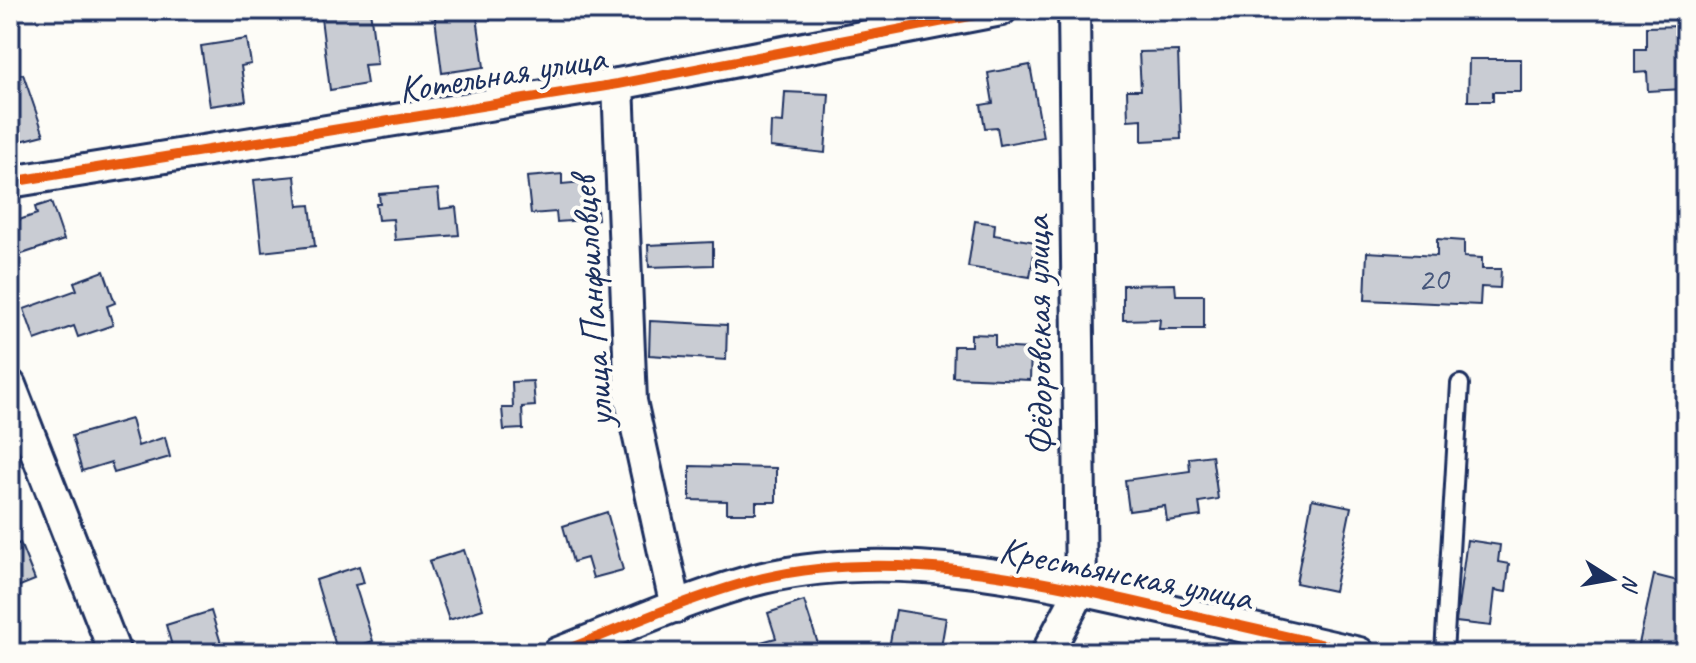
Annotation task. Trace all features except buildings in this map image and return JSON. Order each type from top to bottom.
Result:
[{"type":"street","name":"Котельная улица","points":[[10,182],[618,84],[1001,10]]},
{"type":"street","name":"Фёдоровская улица","points":[[1047,653],[1081,589],[1074,10]]},
{"type":"street","name":"улица Панфиловцев","points":[[618,84],[631,401],[676,607]]},
{"type":"street","points":[[10,385],[115,653]]},
{"type":"street","name":"Крестьянская улица","points":[[558,653],[676,607],[763,578],[848,566],[959,570],[1081,589],[1359,653]]},
{"type":"lane","points":[[1444,653],[1460,384]]},
{"type":"cycle path","points":[[10,182],[618,84],[1001,10]]},
{"type":"cycle path","points":[[558,653],[686,602],[738,585],[813,569],[864,566],[967,571],[1019,579],[1359,653]]}]
